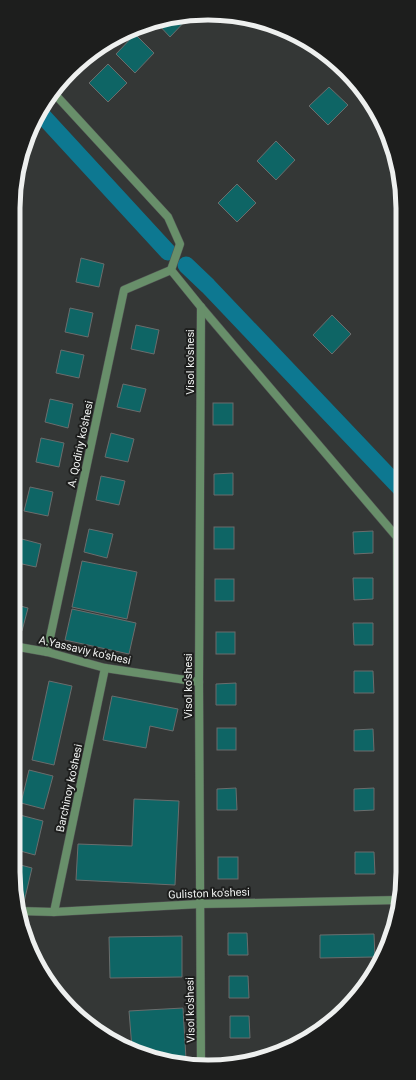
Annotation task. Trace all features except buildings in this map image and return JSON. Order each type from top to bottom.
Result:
[{"type":"street","points":[[57,97],[168,217],[180,244],[171,270],[396,535]]},
{"type":"street","name":"A. Qodiriy ko'shesi","points":[[47,652],[124,290],[171,270]]},
{"type":"street","name":"Visol ko'shesi","points":[[201,307],[199,682],[201,1060]]},
{"type":"street","name":"A.Yassaviy ko'shesi","points":[[20,647],[47,652],[105,668],[199,682]]},
{"type":"street","name":"Barchinoy ko'shesi","points":[[54,912],[105,668]]},
{"type":"street","name":"Guliston ko'shesi","points":[[24,911],[54,912],[200,904],[393,900]]},
{"type":"waterway","points":[[44,117],[168,252]]},
{"type":"waterway","points":[[186,265],[208,286],[396,484]]}]
